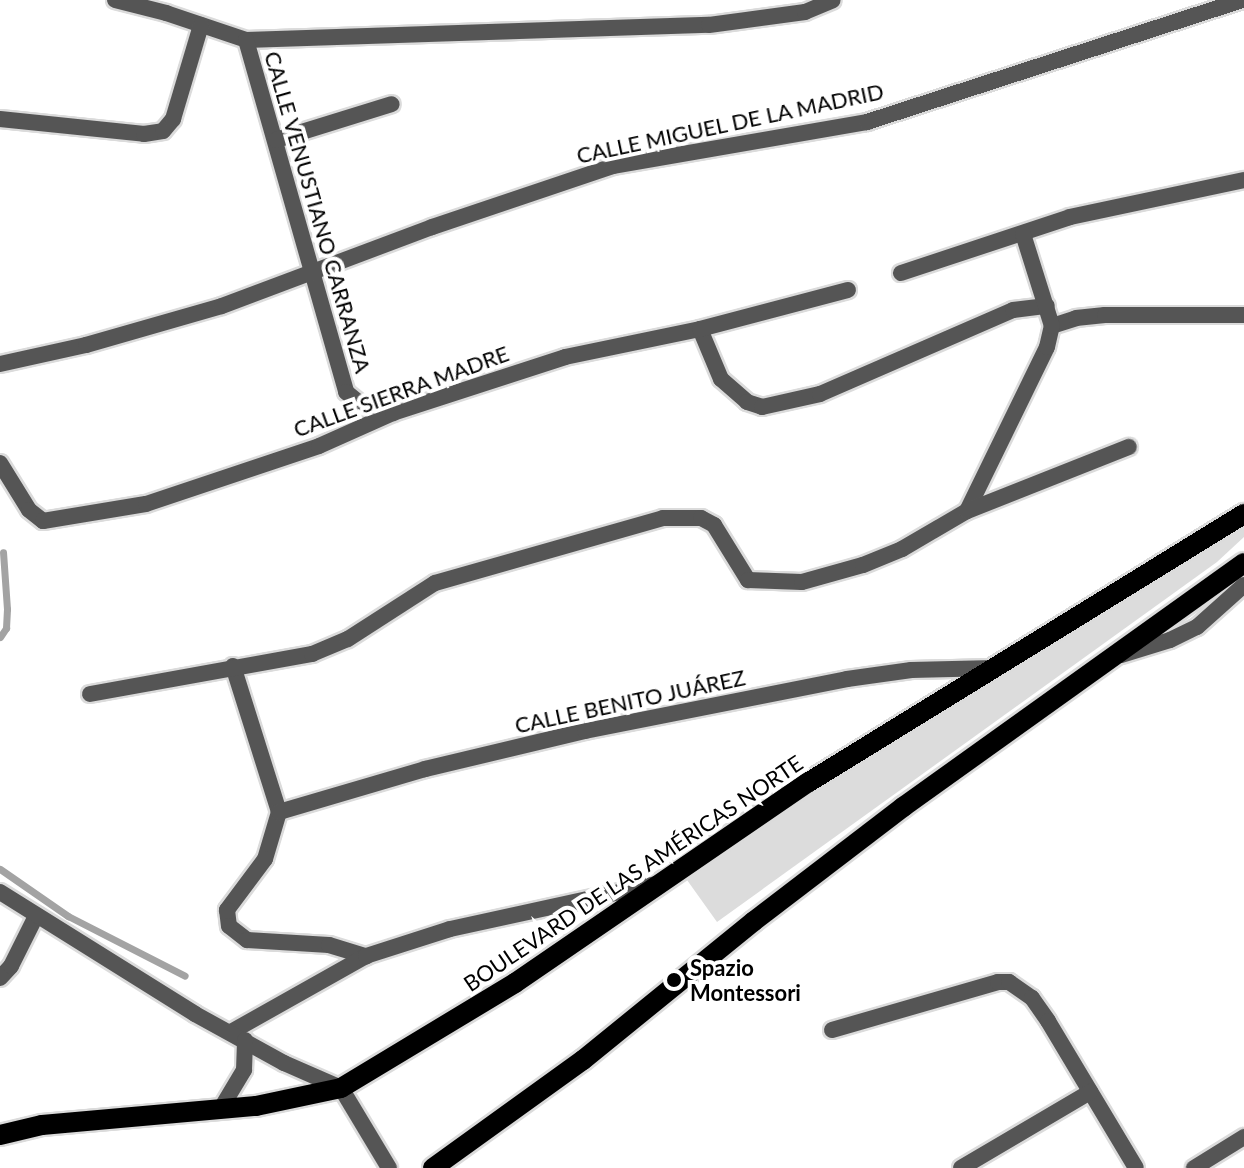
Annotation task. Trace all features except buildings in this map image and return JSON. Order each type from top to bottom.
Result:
[{"type":"main road","name":"BOULEVARD DE LAS AMÉRICAS NORTE","points":[[0,1135],[42,1125],[290,1101],[341,1088],[515,983],[809,782],[1244,514]]},
{"type":"main road","points":[[433,1168],[583,1060],[754,921],[903,807],[1120,655],[1244,563]]},
{"type":"street","points":[[115,0],[246,40],[709,25],[805,12],[833,0]]},
{"type":"street","name":"CALLE MIGUEL DE LA MADRID","points":[[0,364],[161,325],[613,166],[867,122],[1242,0]]},
{"type":"street","points":[[0,119],[144,134],[163,131],[173,119],[201,25]]},
{"type":"street","name":"CALLE VENUSTIANO CARRANZA","points":[[246,40],[346,392],[363,406],[393,413]]},
{"type":"street","points":[[276,140],[392,104]]},
{"type":"street","points":[[901,273],[1070,217],[1244,180]]},
{"type":"street","points":[[967,511],[1047,347],[1052,326],[1023,234]]},
{"type":"street","name":"CALLE SIERRA MADRE","points":[[0,463],[29,510],[43,521],[146,504],[319,446],[393,413],[565,357],[700,329],[848,290]]},
{"type":"street","points":[[700,329],[721,379],[747,402],[762,407],[820,394],[1013,310],[1047,306]]},
{"type":"street","points":[[1052,326],[1076,318],[1105,315],[1244,315]]},
{"type":"street","points":[[90,694],[312,654],[348,639],[435,583],[663,518],[701,518],[714,525],[748,580],[802,582],[863,565],[902,549],[967,511],[1129,447]]},
{"type":"street","points":[[1120,655],[1170,640],[1197,627],[1244,585]]},
{"type":"street","points":[[233,666],[279,812],[265,859],[227,910],[229,926],[247,940],[329,945],[366,956]]},
{"type":"street","name":"CALLE BENITO JUÁREZ","points":[[279,812],[425,769],[616,725],[847,679],[911,670],[996,668]]},
{"type":"street","points":[[238,1036],[366,956],[450,929],[663,882]]},
{"type":"street","points":[[0,892],[195,1014],[284,1063],[341,1088],[389,1168]]},
{"type":"street","points":[[0,978],[11,966],[36,916]]},
{"type":"street","points":[[832,1030],[998,982],[1009,982],[1032,998],[1136,1168]]},
{"type":"street","points":[[220,1110],[244,1070],[238,1036]]},
{"type":"street","points":[[961,1168],[1090,1092]]},
{"type":"street","points":[[1194,1168],[1244,1137]]},
{"type":"shaded area","points":[[1244,527],[1244,537],[1217,562],[717,922],[687,880],[809,795]]},
{"type":"waterway","points":[[0,637],[6,628],[7,609],[3,552]]},
{"type":"waterway","points":[[0,869],[68,916],[185,976]]},
{"type":"place","name":"Spazio Montessori","points":[[674,980]]}]
